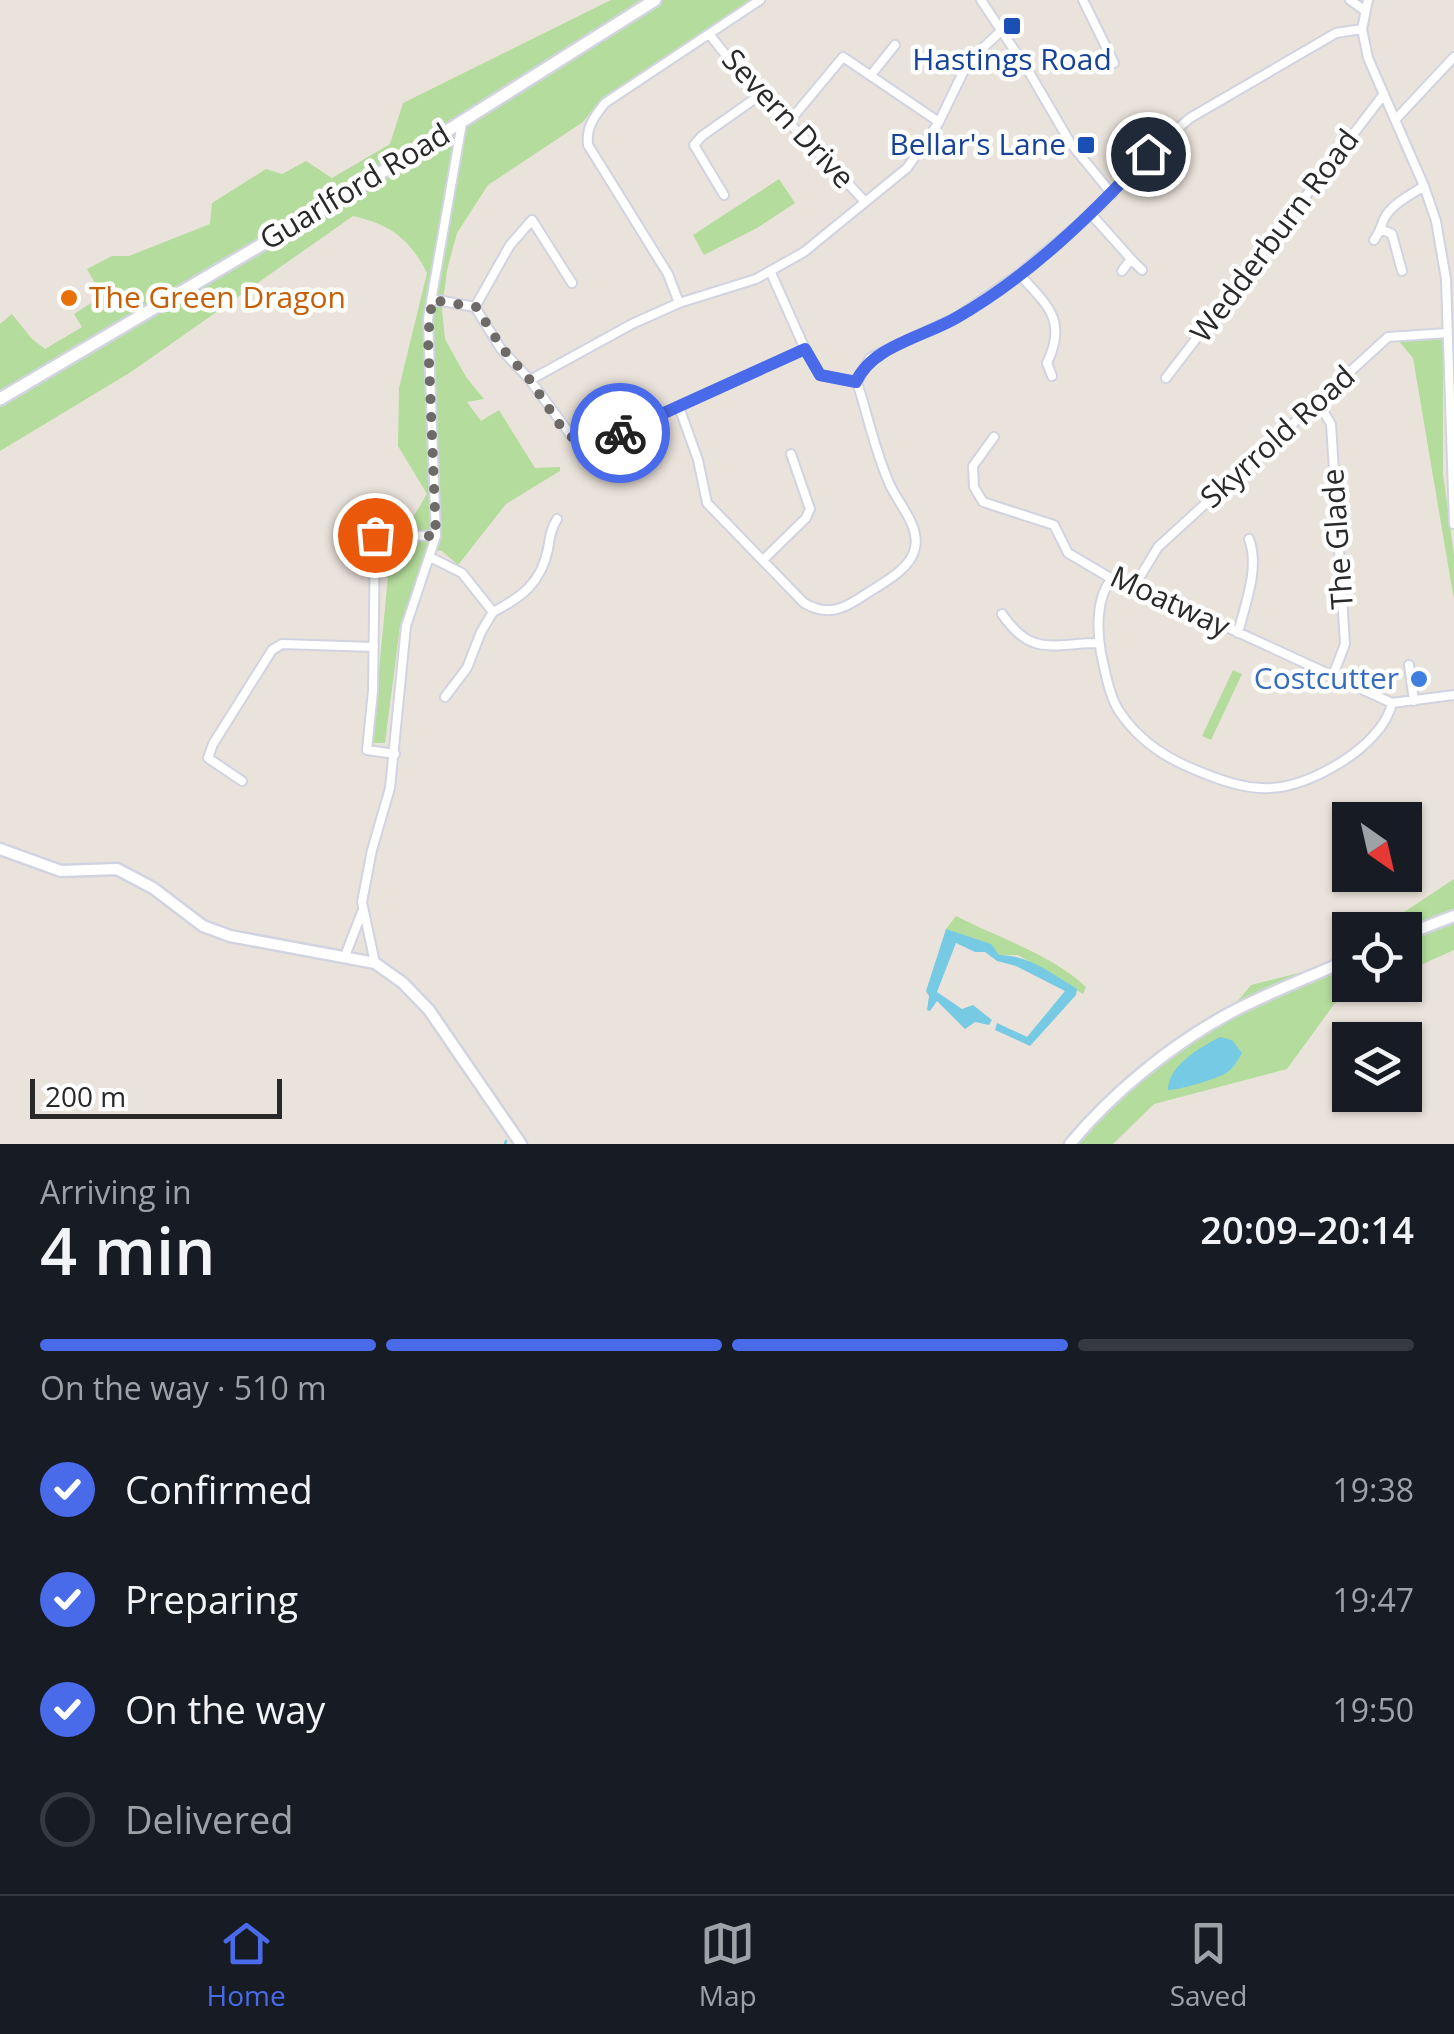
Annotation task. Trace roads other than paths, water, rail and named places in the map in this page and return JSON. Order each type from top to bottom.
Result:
[{"type":"main road","name":"Guarlford Road","points":[[0,399],[462,123],[655,0]]},
{"type":"street","points":[[678,303],[668,274],[588,146],[587,135],[591,121],[605,103],[629,84],[760,0]]},
{"type":"street","points":[[981,0],[1071,144],[1112,194]]},
{"type":"street","points":[[1083,0],[1114,64]]},
{"type":"street","points":[[1350,0],[1366,5],[1362,29],[1368,58],[1436,220],[1446,279],[1454,524]]},
{"type":"street","points":[[679,407],[698,460],[707,504],[804,603],[832,612],[855,602],[911,559],[915,550],[914,532],[890,486],[856,382],[870,358],[959,316],[1020,274],[1091,214],[1148,154],[1190,118],[1336,33],[1362,29]]},
{"type":"street","points":[[530,380],[632,324],[678,303],[771,273],[804,252],[906,168],[939,122],[968,62],[1002,30]]},
{"type":"street","name":"Severn Drive","points":[[710,34],[760,94],[866,202]]},
{"type":"street","points":[[871,76],[896,44]]},
{"type":"street","points":[[788,123],[843,57],[939,122]]},
{"type":"street","points":[[1396,119],[1454,57]]},
{"type":"street","points":[[724,195],[694,145],[760,94]]},
{"type":"street","name":"Wedderburn Road","points":[[1166,378],[1384,94]]},
{"type":"street","points":[[375,964],[362,912],[364,882],[390,788],[406,626],[436,536],[428,337],[462,123]]},
{"type":"street","points":[[1374,240],[1383,230],[1385,217],[1424,186]]},
{"type":"street","points":[[1091,214],[1142,270]]},
{"type":"street","points":[[476,307],[510,244],[532,220],[572,283]]},
{"type":"street","points":[[1383,230],[1392,234],[1402,271]]},
{"type":"street","points":[[1122,271],[1131,259]]},
{"type":"street","points":[[771,273],[820,375],[856,382]]},
{"type":"street","points":[[1020,274],[1050,308],[1057,328],[1056,344],[1047,363],[1052,376]]},
{"type":"street","points":[[432,300],[476,307],[562,428],[588,444],[805,349]]},
{"type":"street","name":"Skyrrold Road","points":[[1135,585],[1145,563],[1158,548],[1388,337],[1448,333]]},
{"type":"street","points":[[1035,363],[1047,363]]},
{"type":"street","name":"The Glade","points":[[1317,401],[1331,424],[1345,644],[1332,678]]},
{"type":"street","name":"Moatway","points":[[994,437],[973,466],[974,487],[983,502],[1054,525],[1068,553],[1112,579],[1135,585],[1392,704]]},
{"type":"street","points":[[762,560],[806,518],[810,509],[791,454]]},
{"type":"street","points":[[444,697],[467,668],[493,612],[520,598],[537,580],[557,519]]},
{"type":"street","points":[[539,529],[550,532]]},
{"type":"street","points":[[395,754],[367,750],[374,647],[375,535],[436,536]]},
{"type":"street","points":[[1238,633],[1253,567],[1249,539]]},
{"type":"street","points":[[430,557],[462,574],[493,612]]},
{"type":"street","points":[[1112,579],[1104,591],[1100,642],[1118,709],[1159,752],[1231,785],[1257,789],[1286,786],[1321,774],[1362,747],[1392,704],[1454,695]]},
{"type":"street","points":[[1002,614],[1020,638],[1034,645],[1100,642]]},
{"type":"street","points":[[242,781],[208,758],[272,650],[282,644],[374,647]]},
{"type":"street","points":[[1409,665],[1414,701]]},
{"type":"street","points":[[0,849],[62,872],[116,869],[153,888],[203,926],[298,951],[375,964],[403,983],[429,1010],[521,1144]]},
{"type":"street","points":[[344,956],[362,912]]},
{"type":"street","points":[[1422,928],[1454,916]]},
{"type":"street","points":[[1070,1144],[1123,1090],[1194,1035],[1242,1007],[1332,967]]},
{"type":"water","points":[[946,929],[991,944],[999,955],[1040,966],[1077,989],[1076,995],[1030,1046],[995,1030],[997,1023],[1027,1037],[1065,991],[985,952],[956,943],[937,992],[962,1009],[973,1005],[992,1020],[989,1025],[975,1022],[965,1029],[937,1001],[927,1010],[926,991]]},
{"type":"water","points":[[1220,1037],[1232,1040],[1242,1053],[1231,1069],[1207,1081],[1168,1090],[1179,1065]]},
{"type":"place","name":"Hastings Road","points":[[1012,26]]},
{"type":"place","name":"Bellar's Lane","points":[[1086,145]]},
{"type":"place","name":"The Green Dragon","points":[[69,298]]},
{"type":"place","name":"Costcutter","points":[[1419,679]]}]
